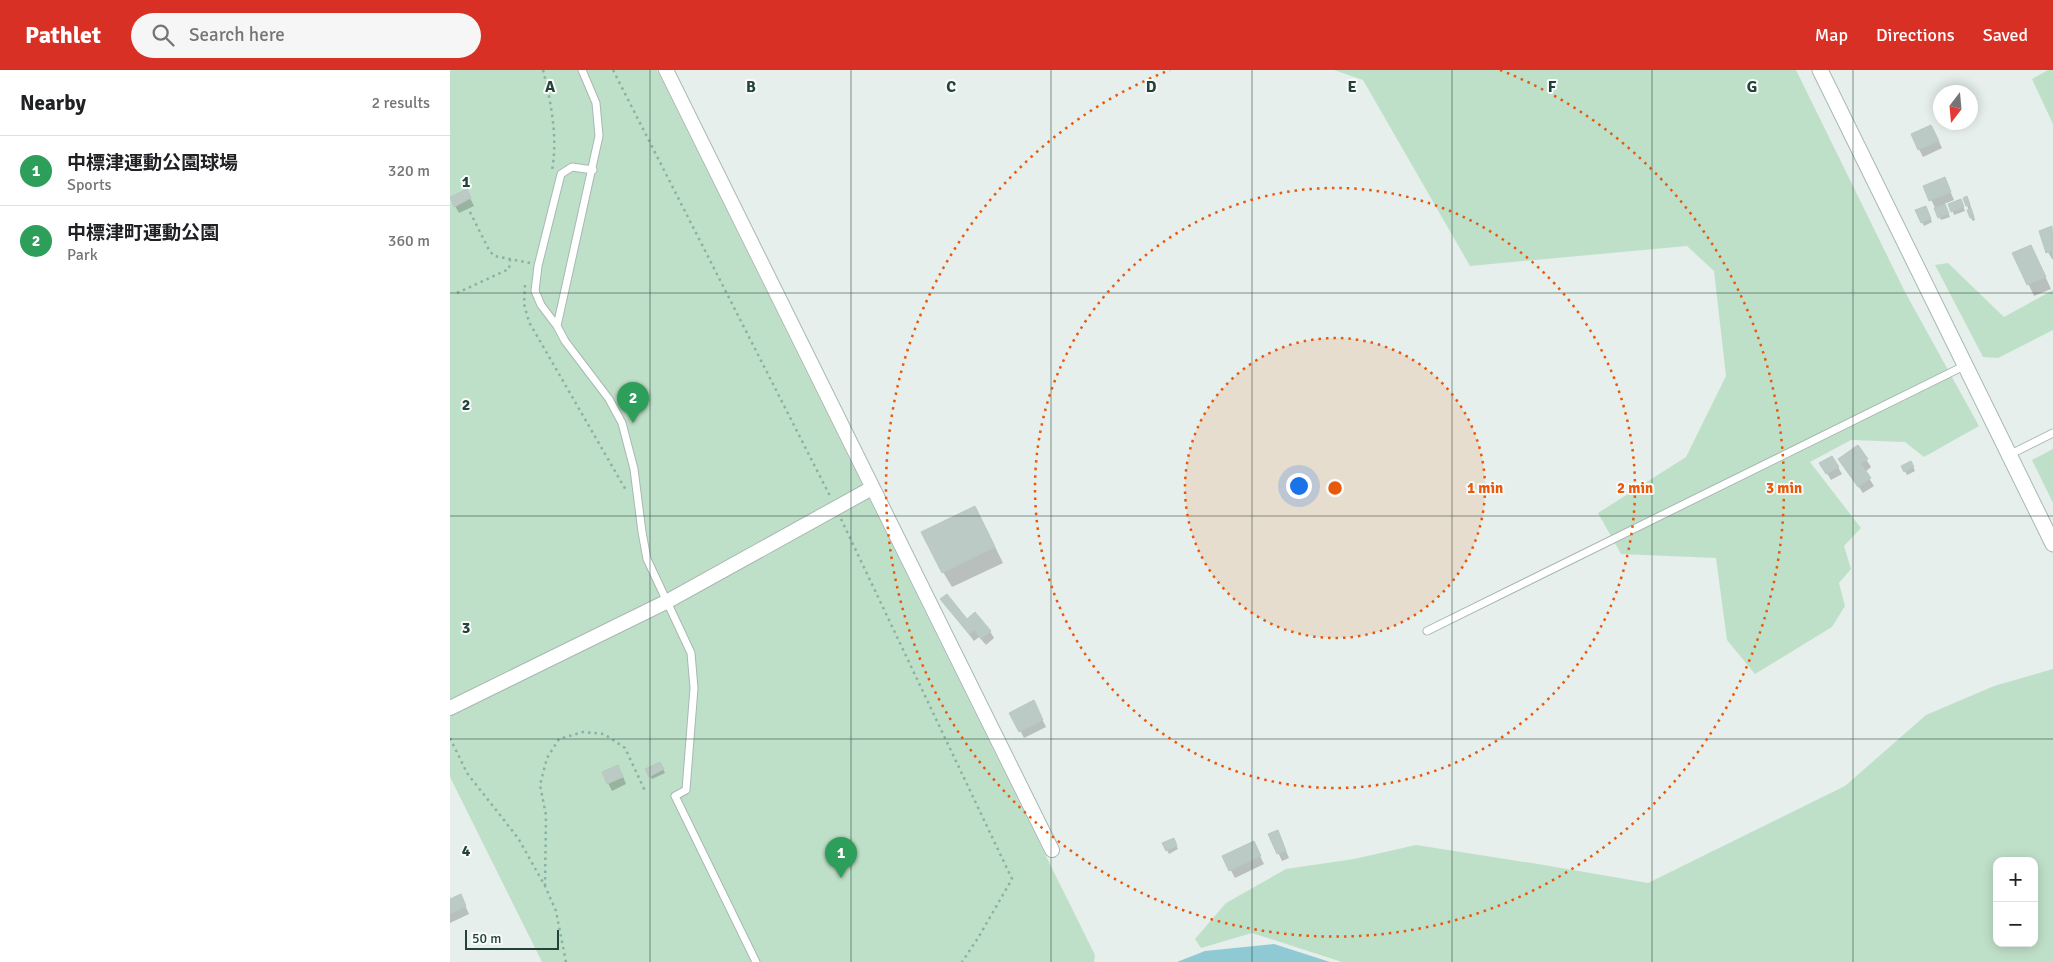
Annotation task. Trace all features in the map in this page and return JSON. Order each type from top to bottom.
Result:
[{"type":"street","points":[[666,70],[1052,850]]},
{"type":"street","points":[[1820,70],[2053,544]]},
{"type":"street","points":[[450,708],[668,601],[872,488]]},
{"type":"lane","points":[[556,326],[599,136],[596,103],[582,70]]},
{"type":"lane","points":[[592,170],[572,167],[561,174],[538,266],[535,291],[541,304],[565,341],[609,399],[622,422],[634,469],[642,532],[648,559],[691,653],[694,688],[686,790],[675,796],[756,962]]},
{"type":"lane","points":[[1427,631],[1966,366]]},
{"type":"lane","points":[[2009,455],[2053,433]]},
{"type":"path","points":[[470,212],[489,250],[494,256],[530,263]]},
{"type":"path","points":[[457,293],[509,269],[510,260]]},
{"type":"path","points":[[545,886],[546,815],[540,785],[547,758],[559,739],[583,732],[604,734],[625,748],[646,793]]},
{"type":"path","points":[[450,738],[467,774],[518,838],[545,886],[556,911],[566,962]]},
{"type":"green space","points":[[450,70],[657,70],[1095,955],[1094,962],[542,962],[450,777]]},
{"type":"green space","points":[[1334,70],[1796,70],[1905,292],[1979,426],[1924,457],[1905,442],[1851,440],[1810,462],[1861,528],[1844,546],[1851,569],[1839,583],[1845,606],[1832,627],[1755,674],[1727,640],[1716,558],[1621,554],[1598,513],[1686,457],[1726,376],[1714,271],[1687,246],[1470,266],[1363,80]]},
{"type":"green space","points":[[2048,70],[2053,70],[2053,124],[2032,79]]},
{"type":"green space","points":[[1948,263],[2004,317],[2053,290],[2053,330],[1998,358],[1983,357],[1935,265]]},
{"type":"green space","points":[[2053,449],[2053,503],[2032,460]]},
{"type":"green space","points":[[2053,669],[2053,962],[1342,962],[1252,933],[1201,948],[1195,939],[1226,903],[1286,869],[1354,859],[1416,845],[1648,883],[1845,786],[1926,715],[1994,686]]},
{"type":"water","points":[[1274,944],[1330,962],[1177,962],[1205,951]]},
{"type":"building","points":[[1931,125],[1939,141],[1918,150],[1911,134]]},
{"type":"building","points":[[1945,177],[1951,192],[1929,201],[1923,186]]},
{"type":"building","points":[[467,189],[471,198],[454,207],[450,197]]},
{"type":"building","points":[[1967,196],[1970,205],[1966,206],[1963,198]]},
{"type":"building","points":[[1961,199],[1964,207],[1951,212],[1948,204]]},
{"type":"building","points":[[1945,204],[1949,214],[1938,218],[1934,208]]},
{"type":"building","points":[[1926,206],[1931,219],[1921,223],[1915,210]]},
{"type":"building","points":[[1971,208],[1974,217],[1970,218],[1967,210]]},
{"type":"building","points":[[2052,226],[2053,250],[2046,253],[2039,231]]},
{"type":"building","points":[[2031,245],[2046,277],[2027,285],[2012,253]]},
{"type":"building","points":[[1858,445],[1868,459],[1861,464],[1871,478],[1858,487],[1838,459]]},
{"type":"building","points":[[1832,456],[1839,467],[1826,474],[1819,463]]},
{"type":"building","points":[[1911,461],[1914,467],[1904,472],[1901,466]]},
{"type":"building","points":[[975,506],[995,547],[942,573],[921,532]]},
{"type":"building","points":[[947,594],[967,619],[975,612],[991,631],[981,639],[974,630],[969,634],[940,599]]},
{"type":"building","points":[[1034,700],[1043,720],[1019,732],[1009,713]]},
{"type":"building","points":[[660,762],[664,769],[649,777],[645,769]]},
{"type":"building","points":[[618,765],[623,777],[607,784],[602,772]]},
{"type":"building","points":[[1278,830],[1286,851],[1277,854],[1268,834]]},
{"type":"building","points":[[1174,838],[1177,846],[1166,851],[1162,843]]},
{"type":"building","points":[[1254,841],[1261,856],[1229,871],[1222,856]]},
{"type":"building","points":[[461,894],[466,906],[450,914],[450,899]]},
{"type":"place","name":"中標津町運動公園","points":[[633,423]]},
{"type":"place","name":"中標津運動公園球場","points":[[841,878]]}]
